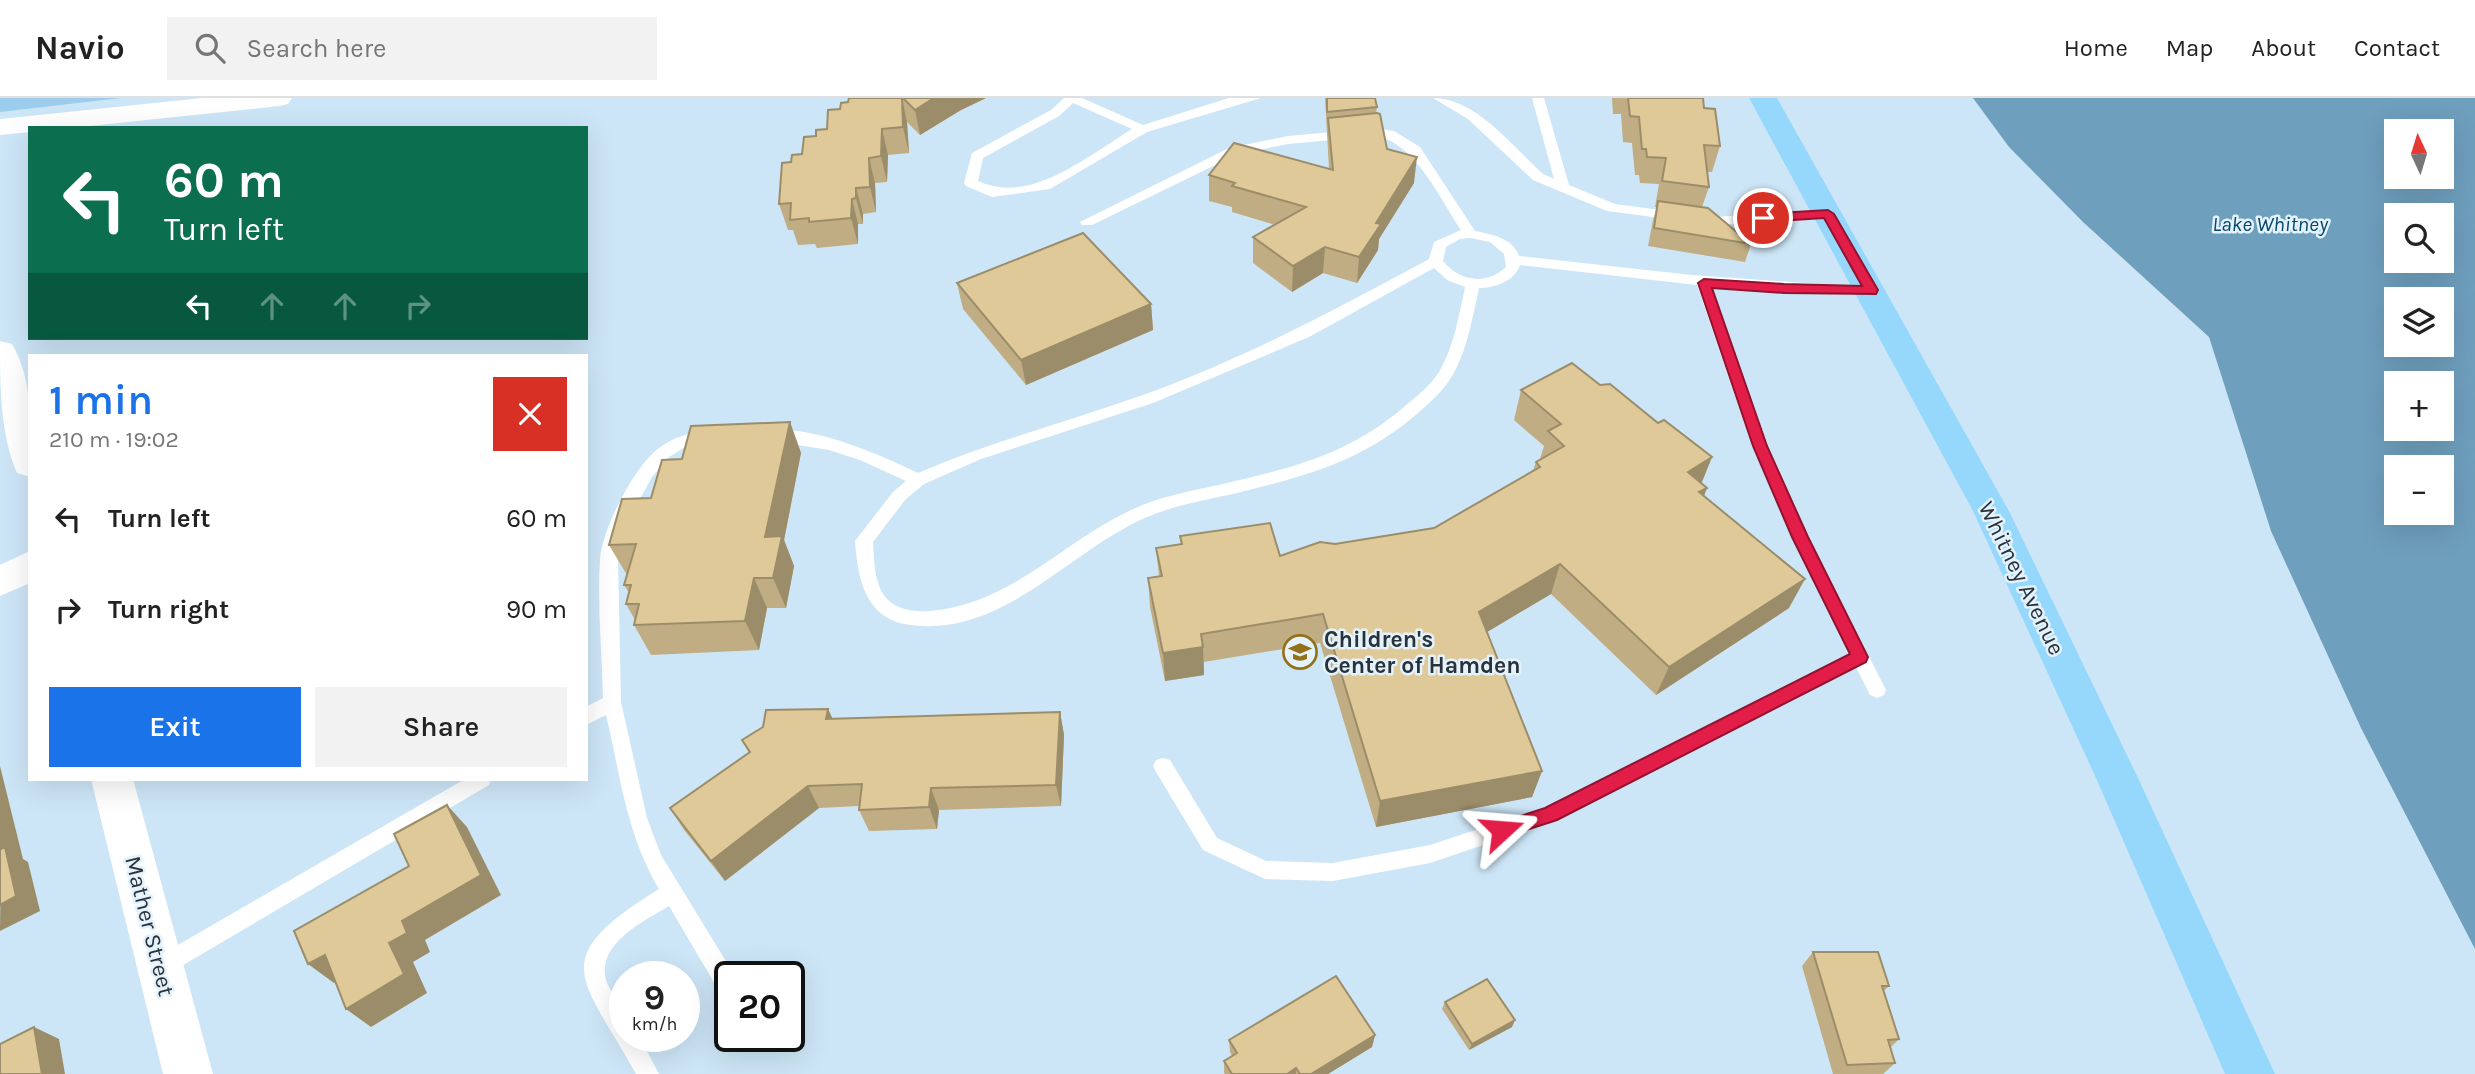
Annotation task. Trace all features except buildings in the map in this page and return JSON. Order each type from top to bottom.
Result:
[{"type":"main road","name":"Whitney Avenue","points":[[1763,98],[1992,511],[2117,778],[2250,1074]]},
{"type":"street","points":[[0,127],[279,98]]},
{"type":"street","points":[[0,352],[28,457]]},
{"type":"street","points":[[0,582],[28,566]]},
{"type":"street","name":"Mather Street","points":[[113,781],[188,1074]]},
{"type":"lane","points":[[1142,129],[1072,98],[1055,113],[977,156],[971,183],[992,193],[1045,186],[1142,129],[1236,100],[1255,98]]},
{"type":"lane","points":[[1439,98],[1472,116],[1538,177],[1612,208],[1714,221],[1828,214]]},
{"type":"lane","points":[[1538,98],[1563,188]]},
{"type":"lane","points":[[1087,222],[1234,151],[1288,140],[1375,132],[1390,134],[1415,150],[1470,234]]},
{"type":"lane","points":[[1436,261],[1439,245],[1447,239],[1470,234],[1482,235],[1504,244],[1514,260]]},
{"type":"lane","points":[[1514,260],[1704,283],[1784,289],[1871,290]]},
{"type":"lane","points":[[1436,261],[1449,276],[1473,284],[1498,281],[1507,275],[1514,260]]},
{"type":"lane","points":[[1436,261],[1304,332],[1147,399],[975,455],[918,480],[898,496],[864,541],[870,583],[880,604],[888,612],[904,618],[959,617],[991,606],[1139,513],[1285,475],[1345,454],[1379,436],[1433,390],[1450,367],[1473,284]]},
{"type":"lane","points":[[1704,283],[1760,446],[1800,537],[1877,690]]},
{"type":"lane","points":[[714,963],[653,860],[637,818],[612,702],[609,557],[617,526],[646,473],[663,453],[684,440],[722,436]]},
{"type":"lane","points":[[758,436],[810,439],[890,465],[918,480]]},
{"type":"lane","points":[[1163,766],[1210,844],[1265,870],[1333,872],[1430,854],[1550,814],[1860,657]]},
{"type":"lane","points":[[588,716],[612,702]]},
{"type":"lane","points":[[160,967],[479,781]]},
{"type":"lane","points":[[609,1004],[594,978],[596,958],[606,936],[672,893]]},
{"type":"lane","points":[[636,1052],[649,1074]]},
{"type":"shaded area","points":[[0,98],[121,98],[0,112]]},
{"type":"water","name":"Lake Whitney","points":[[1973,98],[2475,98],[2475,949],[2361,728],[2271,531],[2209,337],[2083,222],[2009,147]]},
{"type":"place","name":"Children's Center of Hamden","points":[[1300,652]]},
{"type":"route","points":[[1502,830],[1550,814],[1860,657],[1800,537],[1760,446],[1704,283],[1784,289],[1871,290],[1828,214],[1763,218]]}]
